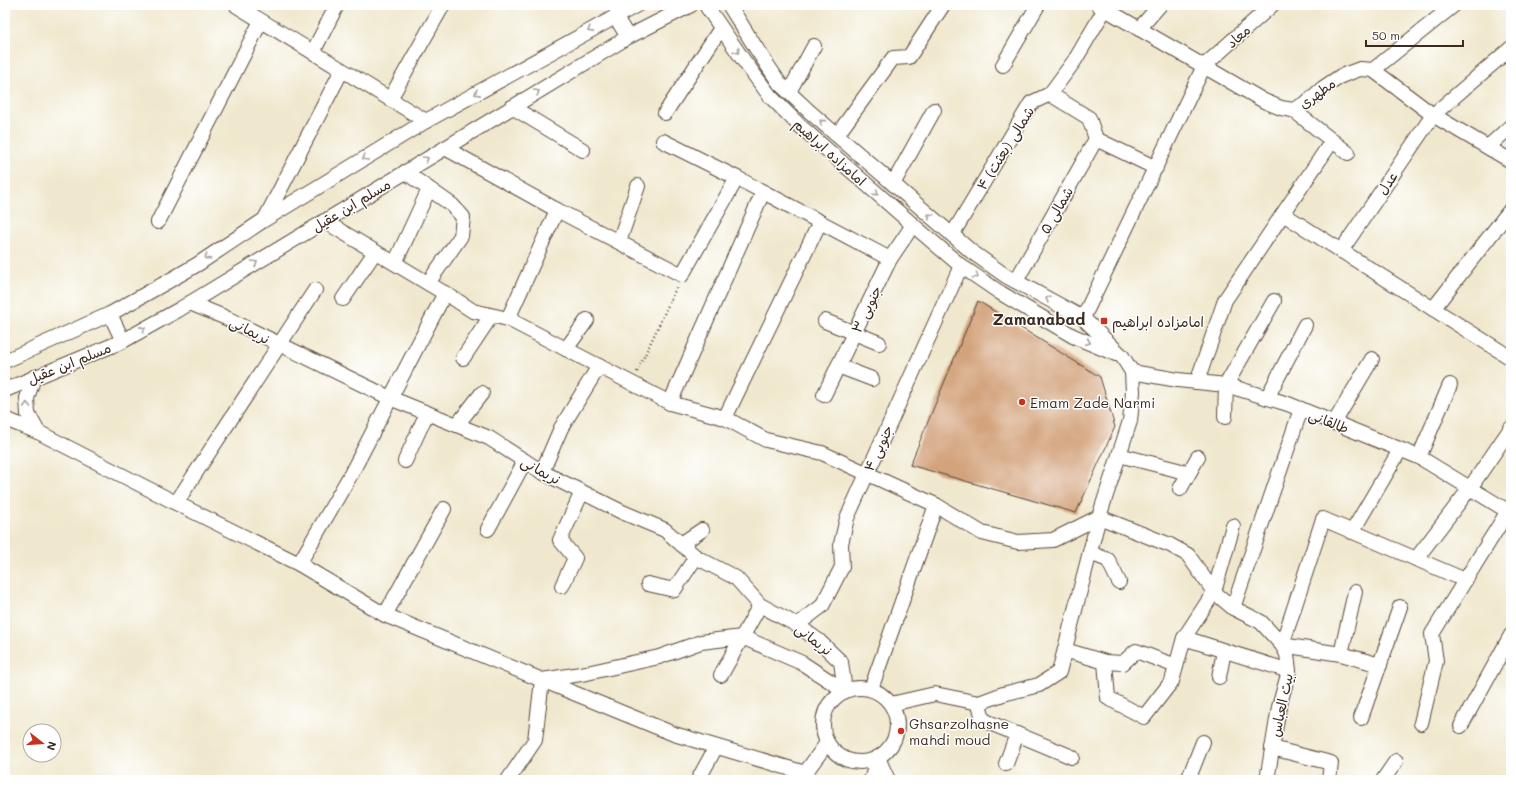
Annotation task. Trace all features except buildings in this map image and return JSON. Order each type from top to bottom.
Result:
[{"type":"street","points":[[313,52],[337,5]]},
{"type":"street","points":[[390,99],[442,5]]},
{"type":"street","name":"مسلم ابن عقیل","points":[[5,361],[110,314],[198,264],[264,220],[426,121],[637,5]]},
{"type":"street","points":[[692,5],[699,7],[709,6]]},
{"type":"street","name":"مسلم ابن عقیل","points":[[5,390],[123,340],[190,303],[628,37],[692,5]]},
{"type":"street","name":"امامزاده ابراهیم","points":[[729,5],[780,84],[972,252],[1016,281],[1083,318],[1122,356],[1132,372],[1133,392],[1130,421],[1099,517],[1059,672],[1039,685],[1003,694],[979,703]]},
{"type":"street","points":[[837,135],[893,58],[909,57],[943,5]]},
{"type":"street","points":[[1003,65],[1038,5]]},
{"type":"street","points":[[1139,29],[1160,5]]},
{"type":"street","name":"معاد","points":[[1204,66],[1272,5]]},
{"type":"street","points":[[1454,5],[1373,70],[1433,115],[1511,161]]},
{"type":"street","points":[[237,6],[426,121]]},
{"type":"street","name":"امامزاده ابراهیم","points":[[709,6],[722,28],[770,96],[800,126],[913,226],[961,266],[999,292],[1073,336],[1122,356]]},
{"type":"street","name":"مطهری","points":[[1101,7],[1264,101],[1281,108],[1293,110],[1306,103],[1323,88],[1342,76],[1360,69],[1373,70]]},
{"type":"street","name":"۴ شمالی (بعثت)","points":[[952,235],[1031,103],[1050,94],[1075,60],[1101,7]]},
{"type":"street","points":[[615,16],[628,37]]},
{"type":"street","points":[[158,222],[261,21]]},
{"type":"street","points":[[665,113],[722,28]]},
{"type":"street","points":[[789,92],[814,46]]},
{"type":"street","name":"عدل","points":[[1341,250],[1433,115],[1511,48]]},
{"type":"street","points":[[1083,318],[1204,66]]},
{"type":"street","points":[[264,220],[342,70]]},
{"type":"street","points":[[1050,94],[1089,118],[1096,139],[1156,168]]},
{"type":"street","points":[[512,107],[583,150]]},
{"type":"street","points":[[894,184],[934,110]]},
{"type":"street","points":[[1293,110],[1348,153]]},
{"type":"street","points":[[1488,147],[1511,126]]},
{"type":"street","name":"۵ شمالی","points":[[1016,281],[1096,139]]},
{"type":"street","points":[[663,141],[737,178],[890,259]]},
{"type":"street","points":[[1197,382],[1225,300],[1332,141]]},
{"type":"street","points":[[445,148],[557,210],[682,275],[737,178]]},
{"type":"street","points":[[405,172],[452,205],[463,217],[461,236],[428,283]]},
{"type":"street","points":[[618,242],[638,186]]},
{"type":"street","points":[[395,263],[429,189]]},
{"type":"street","points":[[670,402],[763,192]]},
{"type":"street","points":[[1433,309],[1511,209]]},
{"type":"street","points":[[508,319],[557,210]]},
{"type":"street","points":[[1283,214],[1511,358]]},
{"type":"street","points":[[324,221],[473,311],[508,319],[670,402],[725,418],[766,440],[822,453],[936,505],[982,533],[1018,542],[1053,540],[1099,517]]},
{"type":"street","points":[[725,418],[820,222]]},
{"type":"street","name":"۳ جنوبی","points":[[824,395],[890,259],[913,226]]},
{"type":"street","points":[[343,299],[375,252]]},
{"type":"street","name":"۴ جنوبی","points":[[797,624],[822,606],[842,567],[841,544],[847,518],[866,473],[961,266]]},
{"type":"street","points":[[176,503],[315,290]]},
{"type":"street","points":[[299,564],[351,474],[445,293]]},
{"type":"street","points":[[1225,417],[1226,385],[1274,301]]},
{"type":"street","name":"نریمانی","points":[[190,303],[224,317],[390,398],[489,438],[542,472],[622,512],[665,530],[696,557],[736,578],[760,605],[797,624],[819,641],[841,662],[845,691]]},
{"type":"street","points":[[110,314],[123,340]]},
{"type":"street","points":[[463,358],[491,316]]},
{"type":"street","points":[[566,349],[587,320]]},
{"type":"street","points":[[825,321],[879,343]]},
{"type":"street","points":[[1267,398],[1305,325]]},
{"type":"street","points":[[1334,423],[1372,359]]},
{"type":"street","points":[[542,472],[561,428],[599,366]]},
{"type":"street","points":[[838,366],[872,379]]},
{"type":"street","name":"طالقانی","points":[[1132,372],[1226,385],[1301,409],[1419,457],[1509,512]]},
{"type":"street","points":[[34,377],[27,398],[28,414],[38,432]]},
{"type":"street","points":[[1419,457],[1450,386]]},
{"type":"street","points":[[457,426],[482,393]]},
{"type":"street","points":[[1233,608],[1301,409]]},
{"type":"street","points":[[405,460],[427,413]]},
{"type":"street","points":[[5,418],[38,432],[299,564],[385,615],[674,734],[802,777],[827,743]]},
{"type":"street","points":[[1416,559],[1470,488],[1511,428]]},
{"type":"street","points":[[1352,532],[1400,450]]},
{"type":"street","points":[[1119,455],[1189,473]]},
{"type":"street","points":[[1180,489],[1198,457]]},
{"type":"street","points":[[488,529],[525,461]]},
{"type":"street","points":[[562,586],[574,558],[560,540],[582,492]]},
{"type":"street","points":[[871,689],[936,505]]},
{"type":"street","points":[[385,615],[444,509]]},
{"type":"street","points":[[1420,723],[1436,661],[1432,634],[1509,512]]},
{"type":"street","name":"بیت العباس","points":[[1099,517],[1170,545],[1188,554],[1214,592],[1233,608],[1261,622],[1282,645],[1287,654],[1289,671],[1279,707],[1267,780]]},
{"type":"street","points":[[1380,665],[1341,654],[1282,645],[1323,519],[1465,580]]},
{"type":"street","points":[[1105,662],[1108,698],[1144,717],[1172,680],[1184,638],[1214,592],[1233,526]]},
{"type":"street","points":[[681,544],[702,530]]},
{"type":"street","points":[[1090,553],[1108,560],[1119,582]]},
{"type":"street","points":[[648,584],[674,590],[696,557]]},
{"type":"street","points":[[1341,654],[1355,592]]},
{"type":"street","points":[[721,675],[760,605]]},
{"type":"street","points":[[1361,718],[1400,607]]},
{"type":"street","points":[[1461,726],[1511,635]]},
{"type":"street","points":[[542,680],[587,673],[659,657],[701,642],[742,637],[802,662],[845,691]]},
{"type":"street","points":[[1184,638],[1289,671]]},
{"type":"street","points":[[1065,650],[1105,662],[1123,663],[1136,651],[1176,666]]},
{"type":"street","points":[[1219,677],[1224,651]]},
{"type":"street","points":[[508,780],[535,740],[542,680]]},
{"type":"street","points":[[858,688],[871,689],[882,695],[891,704],[896,715],[898,728],[894,741],[888,751],[878,758],[867,762],[855,762],[844,759],[834,752],[827,743],[823,720],[827,708],[835,698],[845,691],[858,688]]},
{"type":"street","points":[[891,704],[935,694],[979,703],[983,720],[1072,757]]},
{"type":"street","points":[[1006,764],[1017,734]]},
{"type":"street","points":[[1188,780],[1203,742]]},
{"type":"street","points":[[698,780],[716,747]]},
{"type":"street","points":[[1272,748],[1331,762],[1329,780]]},
{"type":"street","points":[[871,780],[878,758]]},
{"type":"street","points":[[878,758],[888,780]]},
{"type":"street","points":[[1383,780],[1396,761]]},
{"type":"path","points":[[632,383],[682,275]]},
{"type":"place","name":"امامزاده ابراهیم","points":[[1104,321]]},
{"type":"place","name":"Emam Zade Narmi","points":[[1022,402]]},
{"type":"place","name":"Ghsarzolhasne mahdi moud","points":[[901,731]]},
{"type":"district","name":"Zamanabad","points":[[1039,318]]}]
